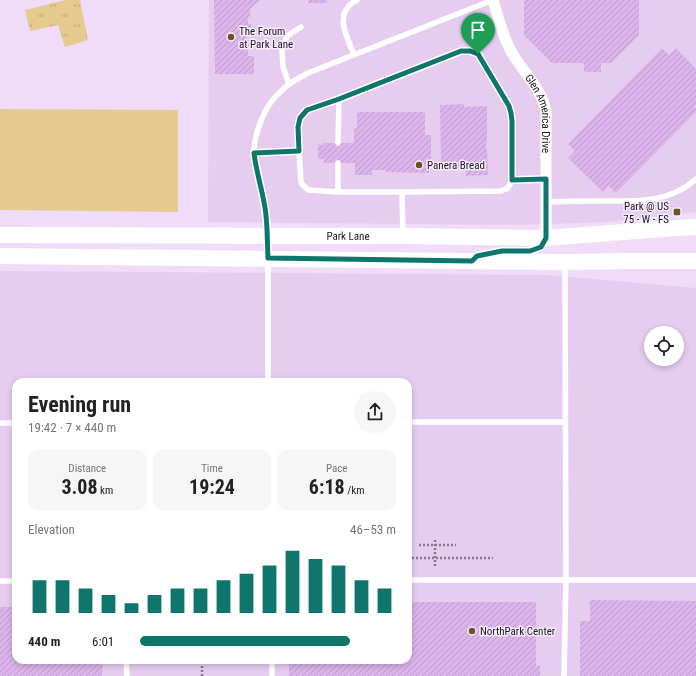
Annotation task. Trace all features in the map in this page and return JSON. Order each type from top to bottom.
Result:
[{"type":"main road","name":"Park Lane","points":[[0,235],[267,235],[546,238],[696,227]]},
{"type":"main road","points":[[267,235],[268,258]]},
{"type":"main road","points":[[472,261],[477,256],[502,251],[530,251],[541,247],[546,238]]},
{"type":"main road","points":[[0,256],[565,262],[632,260],[696,261]]},
{"type":"street","name":"Glen America Drive","points":[[493,0],[509,47],[540,92],[545,105],[546,238]]},
{"type":"lane","points":[[354,54],[344,29],[343,22],[347,8],[357,0]]},
{"type":"lane","points":[[267,235],[265,204],[255,163],[255,138],[261,121],[279,93],[289,84],[308,73],[493,0]]},
{"type":"lane","points":[[289,84],[283,67],[282,50],[287,36],[301,27]]},
{"type":"lane","points":[[461,51],[470,51],[478,54],[509,106],[511,113],[512,180],[508,188],[501,191],[316,192],[308,190],[300,183],[299,151],[298,127],[300,118],[307,110],[461,51]]},
{"type":"lane","points":[[338,143],[339,99]]},
{"type":"lane","points":[[254,153],[299,151]]},
{"type":"lane","points":[[338,162],[338,192]]},
{"type":"lane","points":[[512,180],[546,179]]},
{"type":"lane","points":[[546,202],[647,200],[668,196],[679,191],[696,179]]},
{"type":"lane","points":[[402,192],[403,236]]},
{"type":"lane","points":[[268,258],[268,378]]},
{"type":"lane","points":[[564,676],[566,580],[565,262]]},
{"type":"lane","points":[[412,422],[565,422]]},
{"type":"lane","points":[[0,423],[12,423]]},
{"type":"lane","points":[[412,580],[696,580]]},
{"type":"lane","points":[[0,581],[12,581]]},
{"type":"lane","points":[[126,664],[127,676]]},
{"type":"lane","points":[[272,664],[272,676]]},
{"type":"path","points":[[435,540],[435,566]]},
{"type":"path","points":[[419,545],[456,546]]},
{"type":"path","points":[[412,558],[493,558]]},
{"type":"path","points":[[202,664],[202,676]]},
{"type":"shaded area","points":[[209,0],[696,0],[696,212],[607,222],[522,225],[208,222]]},
{"type":"shaded area","points":[[0,271],[548,275],[696,288],[696,676],[0,676]]},
{"type":"green space","points":[[66,0],[80,0],[88,40],[65,47],[58,25],[30,31],[25,10]]},
{"type":"green space","points":[[0,109],[178,110],[178,212],[0,210]]},
{"type":"building","name":"The Forum at Park Lane","points":[[214,0],[260,0],[250,9],[250,17],[248,17],[248,24],[251,24],[251,33],[247,33],[247,40],[250,40],[248,56],[254,56],[254,74],[215,74]]},
{"type":"building","name":"The Forum at Park Lane","points":[[308,0],[327,0],[327,3],[308,3]]},
{"type":"building","points":[[524,0],[639,0],[639,35],[611,63],[601,63],[601,72],[584,72],[584,64],[581,63],[552,63],[524,35]]},
{"type":"building","points":[[662,48],[669,55],[676,48],[696,69],[696,105],[694,107],[696,112],[616,193],[609,186],[603,192],[568,158],[575,151],[568,144]]},
{"type":"building","points":[[464,104],[464,107],[487,106],[486,149],[488,175],[466,176],[466,168],[441,169],[440,105]]},
{"type":"building","points":[[357,112],[425,112],[425,135],[431,135],[431,160],[426,160],[426,168],[429,168],[429,173],[386,172],[386,170],[372,170],[372,175],[355,175],[355,163],[324,163],[324,159],[318,159],[318,144],[354,143],[354,128],[357,128]]},
{"type":"building","points":[[590,600],[696,601],[696,676],[580,676],[580,621],[590,621]]},
{"type":"building","name":"NorthPark Center","points":[[412,602],[536,602],[536,666],[540,666],[540,676],[289,676],[289,664],[412,664]]},
{"type":"building","points":[[0,607],[12,607],[12,664],[103,664],[102,676],[0,676]]},
{"type":"place","name":"The Forum at Park Lane","points":[[231,37]]},
{"type":"place","name":"Panera Bread","points":[[419,165]]},
{"type":"place","name":"Park @ US 75 - W - FS","points":[[677,212]]},
{"type":"place","name":"NorthPark Center","points":[[472,631]]},
{"type":"route","points":[[461,51],[470,51],[478,54],[509,106],[511,113],[512,180],[546,179],[546,238],[541,247],[530,251],[502,251],[477,256],[472,261],[268,258],[265,204],[254,153],[299,151],[298,127],[300,118],[307,110],[461,51]]}]
